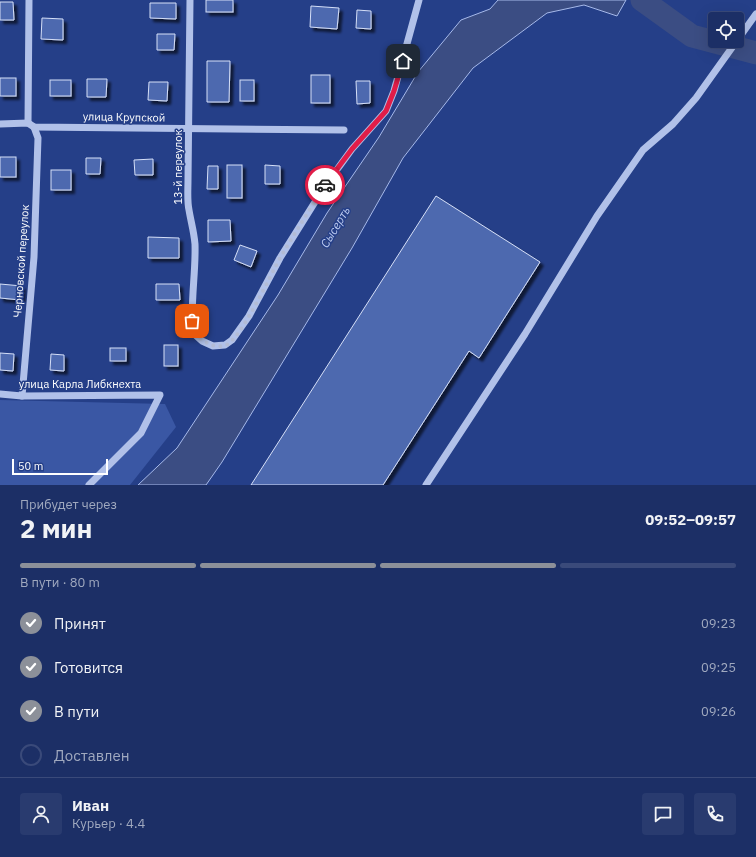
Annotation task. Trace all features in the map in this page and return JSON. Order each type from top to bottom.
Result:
[{"type":"street","name":"Черновской переулок","points":[[22,396],[34,257],[38,138],[31,125],[29,0]]},
{"type":"street","name":"13-й переулок","points":[[190,0],[188,128],[189,209],[195,242],[192,321],[193,333],[213,346],[225,345],[232,340],[249,316],[280,258],[325,186],[352,149],[386,111],[394,91],[419,0]]},
{"type":"street","points":[[426,485],[525,334],[597,216],[639,156],[682,114],[696,98],[756,14]]},
{"type":"street","name":"улица Крупской","points":[[0,124],[344,130]]},
{"type":"street","name":"улица Карла Либкнехта","points":[[0,394],[22,396],[160,395],[141,433],[89,485]]},
{"type":"shaded area","points":[[0,400],[165,404],[176,427],[130,485],[0,485]]},
{"type":"water","points":[[498,0],[626,0],[617,16],[584,5],[547,13],[473,68],[403,158],[352,248],[222,462],[206,485],[138,485],[177,448],[278,295],[327,213],[379,137],[418,72],[461,20],[490,9]]},
{"type":"building","points":[[206,0],[233,0],[233,12],[206,12]]},
{"type":"building","points":[[0,2],[13,2],[14,20],[0,20]]},
{"type":"building","points":[[150,3],[176,3],[176,19],[150,18]]},
{"type":"building","points":[[311,6],[339,8],[337,29],[310,27]]},
{"type":"building","points":[[357,10],[371,11],[371,29],[356,28]]},
{"type":"building","points":[[42,18],[63,19],[63,40],[41,39]]},
{"type":"building","points":[[157,34],[175,34],[174,50],[157,50]]},
{"type":"building","points":[[207,61],[230,61],[229,102],[207,102]]},
{"type":"building","points":[[311,75],[330,75],[330,103],[311,103]]},
{"type":"building","points":[[0,78],[16,78],[16,96],[0,96]]},
{"type":"building","points":[[87,79],[107,79],[106,97],[87,97]]},
{"type":"building","points":[[50,80],[71,80],[71,96],[50,96]]},
{"type":"building","points":[[240,80],[254,80],[254,101],[240,101]]},
{"type":"building","points":[[356,81],[370,81],[370,103],[357,104]]},
{"type":"building","points":[[149,82],[168,82],[167,101],[148,100]]},
{"type":"building","points":[[0,157],[16,157],[16,177],[0,177]]},
{"type":"building","points":[[86,158],[101,158],[100,174],[86,174]]},
{"type":"building","points":[[153,159],[153,175],[135,175],[134,160]]},
{"type":"building","points":[[227,165],[242,165],[242,198],[227,198]]},
{"type":"building","points":[[265,165],[280,166],[280,184],[265,184]]},
{"type":"building","points":[[208,166],[218,166],[218,189],[207,189]]},
{"type":"building","points":[[51,170],[71,170],[71,190],[51,190]]},
{"type":"building","points":[[436,196],[540,262],[479,358],[469,351],[383,485],[251,485]]},
{"type":"building","points":[[208,220],[230,220],[231,241],[208,242]]},
{"type":"building","points":[[148,237],[179,238],[179,258],[148,258]]},
{"type":"building","points":[[240,245],[257,251],[251,267],[234,260]]},
{"type":"building","points":[[0,284],[22,286],[21,300],[0,298]]},
{"type":"building","points":[[156,284],[179,284],[180,300],[156,300]]},
{"type":"building","points":[[164,345],[178,345],[178,366],[164,366]]},
{"type":"building","points":[[110,348],[126,348],[126,361],[110,361]]},
{"type":"building","points":[[0,353],[14,354],[13,371],[0,370]]},
{"type":"building","points":[[51,354],[64,355],[64,371],[50,370]]},
{"type":"waterway","name":"Сысерть","points":[[642,0],[692,36],[756,53]]},
{"type":"way so far","points":[[192,321],[193,333],[213,346],[225,345],[232,340],[249,316],[280,258],[325,185]]},
{"type":"route","points":[[325,185],[352,149],[386,111],[403,61]]}]
